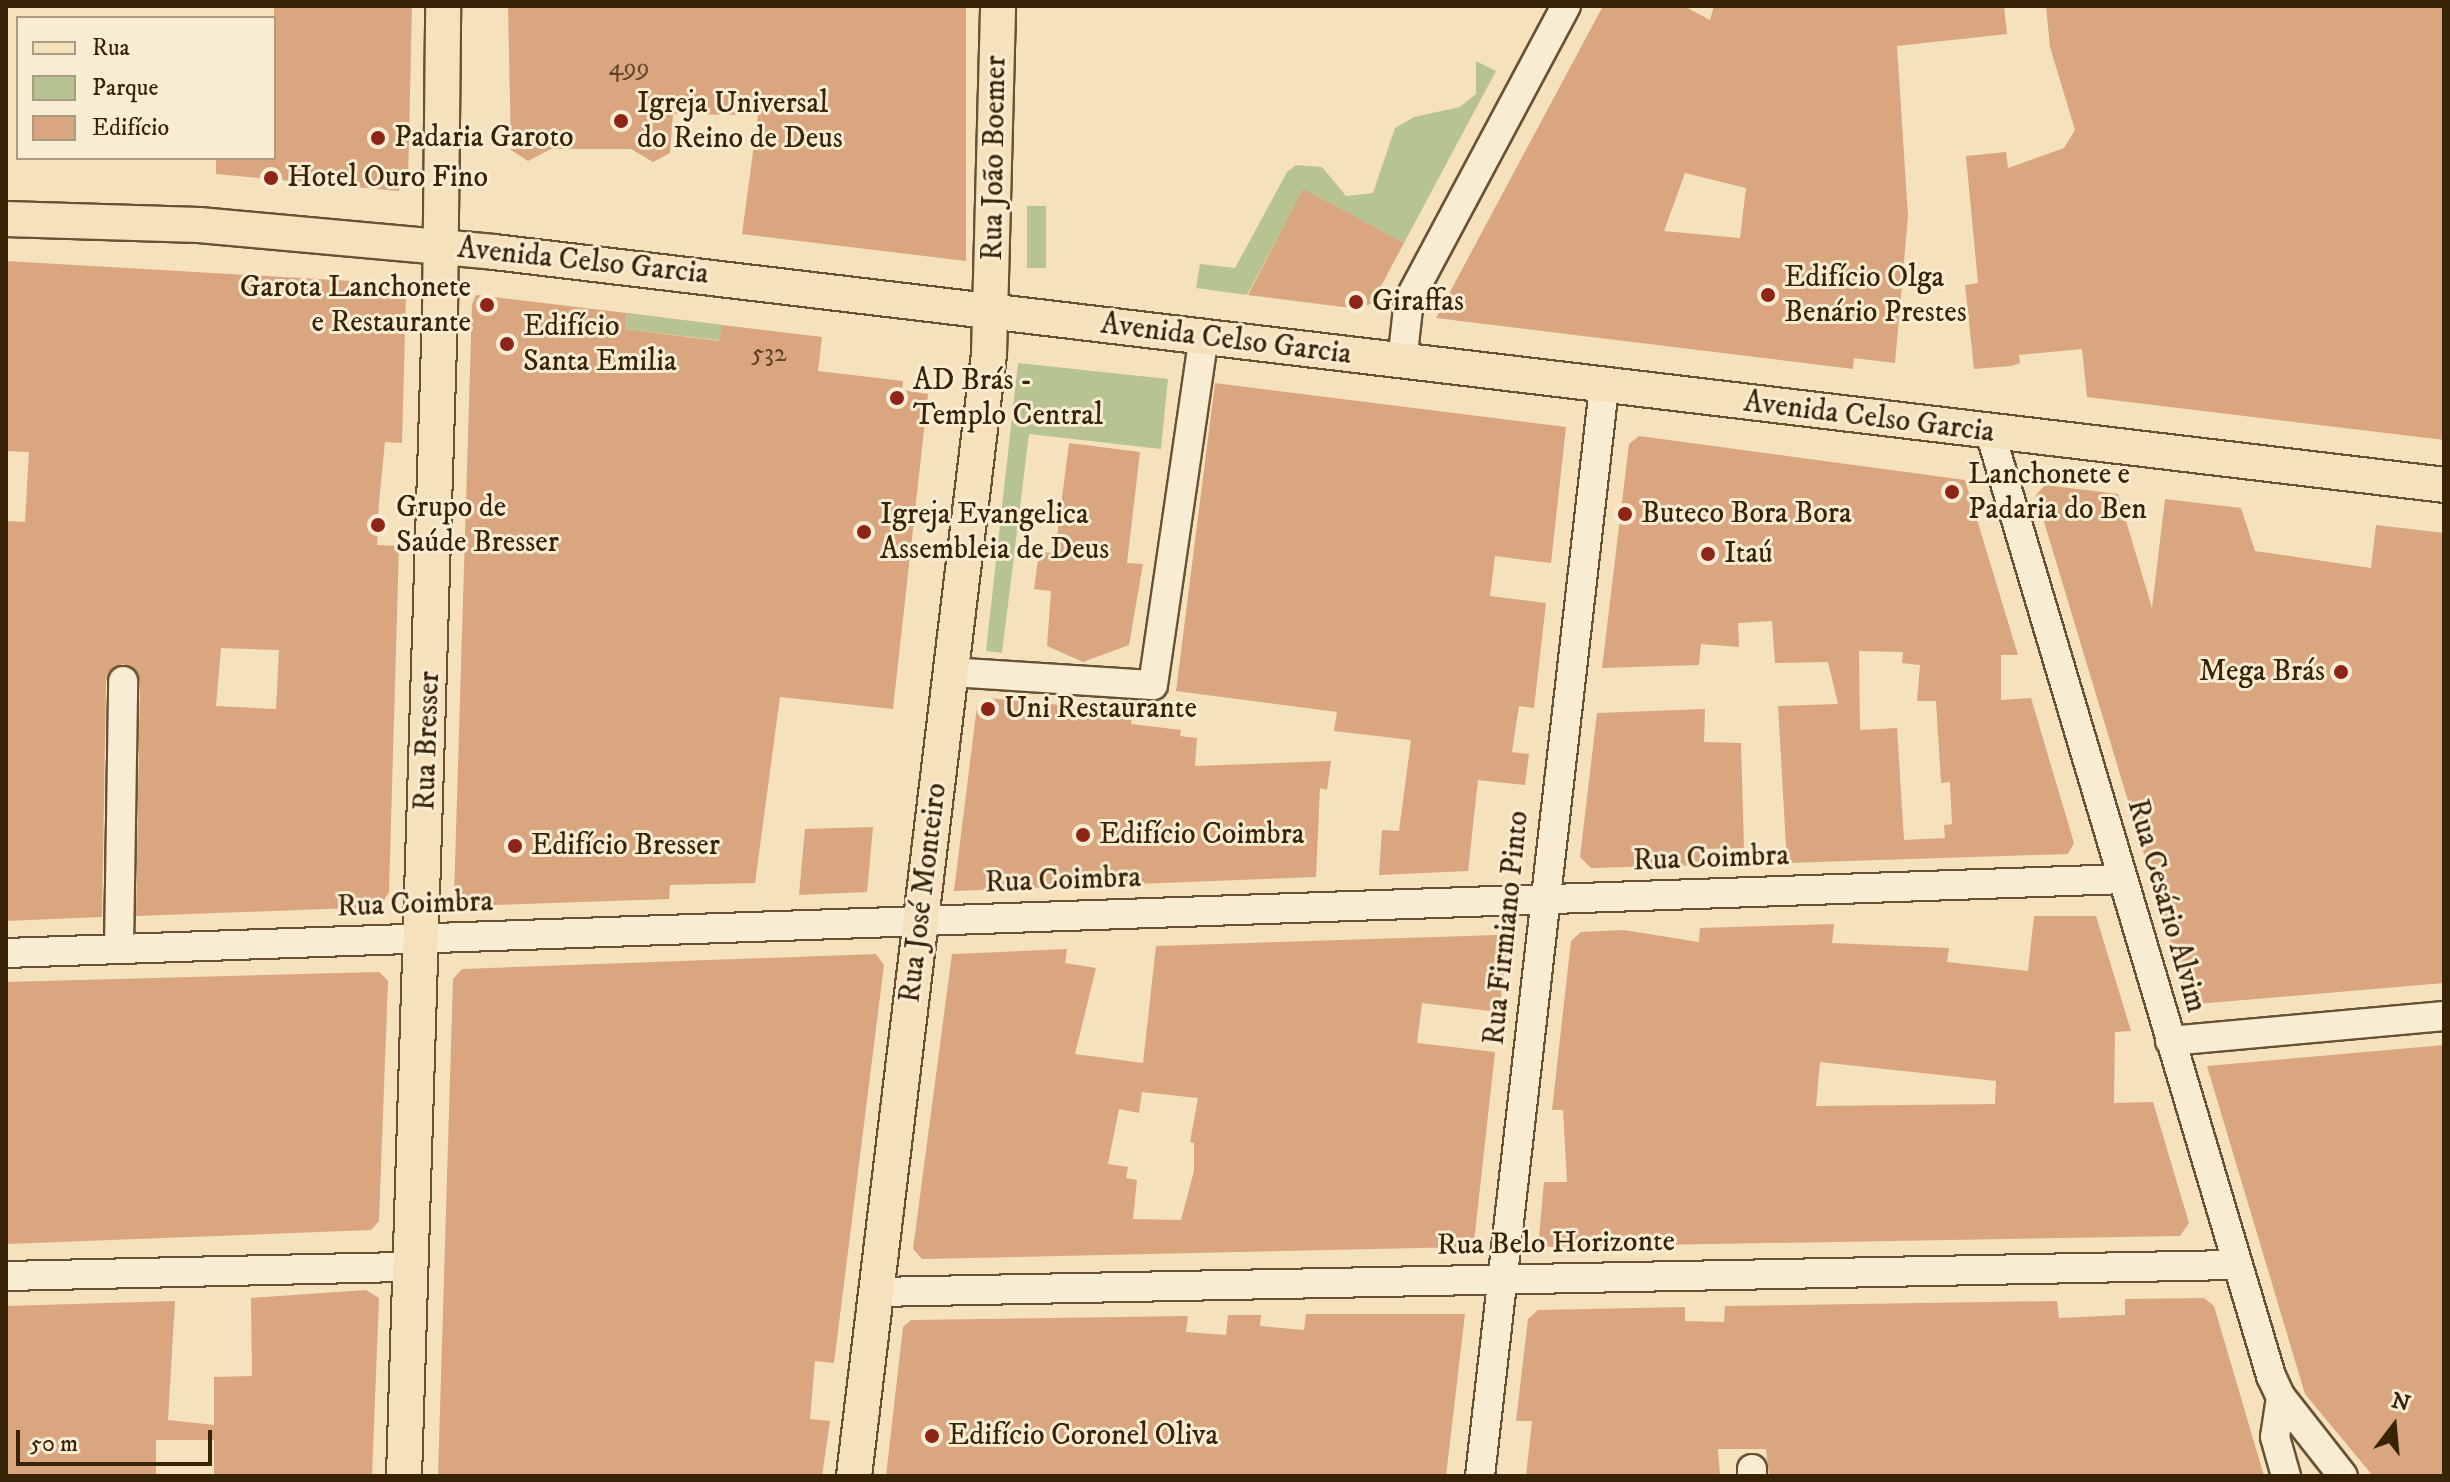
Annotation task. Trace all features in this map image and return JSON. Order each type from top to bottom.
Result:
[{"type":"main road","name":"Rua Bresser","points":[[404,1476],[422,939],[440,246],[443,6]]},
{"type":"main road","name":"Rua João Boemer","points":[[992,311],[998,6]]},
{"type":"main road","name":"Avenida Celso Garcia","points":[[6,219],[212,226],[440,246],[2444,485]]},
{"type":"main road","name":"Rua José Monteiro","points":[[854,1476],[992,311]]},
{"type":"street","points":[[1402,362],[1409,300],[1560,17]]},
{"type":"street","points":[[951,672],[1153,685],[1204,337]]},
{"type":"street","name":"Rua Firmiano Pinto","points":[[1480,1476],[1604,387]]},
{"type":"street","name":"Rua Cesário Alvim","points":[[1990,432],[2237,1265],[2281,1397],[2343,1476]]},
{"type":"street","points":[[119,948],[123,681]]},
{"type":"street","name":"Rua Coimbra","points":[[6,953],[2122,879]]},
{"type":"street","points":[[2170,1041],[2444,1016]]},
{"type":"street","name":"Rua Belo Horizonte","points":[[876,1292],[2237,1265]]},
{"type":"street","points":[[6,1276],[411,1267]]},
{"type":"street","name":"Rua Cesário Alvim","points":[[2281,1397],[2275,1437],[2286,1476]]},
{"type":"green space","points":[[1476,61],[1496,71],[1404,243],[1303,190],[1247,295],[1196,288],[1200,264],[1235,268],[1287,172],[1296,165],[1322,167],[1346,196],[1373,193],[1395,128],[1414,117],[1460,107],[1476,94]]},
{"type":"green space","points":[[1027,206],[1046,206],[1046,268],[1027,268]]},
{"type":"green space","points":[[627,313],[722,325],[720,341],[625,329]]},
{"type":"green space","points":[[1018,363],[1168,379],[1161,449],[1029,434],[1002,653],[986,651]]},
{"type":"building","points":[[412,6],[408,182],[398,191],[216,174],[216,160],[276,160],[274,7]]},
{"type":"building","points":[[508,6],[966,6],[966,261],[742,234],[758,115],[673,114],[670,153],[653,162],[631,149],[551,149],[528,161],[511,150]]},
{"type":"building","points":[[1603,6],[1684,6],[1710,20],[1714,6],[2004,6],[2007,34],[1897,46],[1908,216],[1895,363],[1854,358],[1853,369],[1436,318]],"holes":[[[1685,173],[1746,188],[1740,238],[1664,231]]]},
{"type":"building","points":[[2046,6],[2444,6],[2444,440],[2087,397],[2082,349],[2019,355],[2020,363],[2011,366],[1974,369],[1965,285],[1978,283],[1966,156],[2006,152],[2008,168],[2064,148],[2075,130],[2050,47]]},
{"type":"building","points":[[1303,189],[1404,243],[1372,303],[1359,309],[1248,295]]},
{"type":"building","points":[[6,261],[386,283],[406,294],[402,443],[385,442],[377,545],[399,546],[389,892],[380,907],[136,916],[140,681],[132,667],[122,664],[109,672],[106,681],[102,917],[6,921],[6,539],[7,521],[25,522],[29,452],[6,451]],"holes":[[[221,648],[279,650],[276,709],[216,706]]]},
{"type":"building","points":[[476,295],[627,313],[625,329],[719,341],[722,325],[822,337],[818,371],[903,381],[902,390],[928,394],[893,709],[780,697],[755,883],[670,885],[669,899],[464,906],[454,897],[472,304]]},
{"type":"building","points":[[1215,383],[1566,427],[1551,563],[1495,556],[1490,596],[1546,603],[1534,708],[1519,706],[1512,752],[1529,754],[1525,785],[1478,780],[1468,871],[1379,875],[1382,830],[1399,831],[1411,740],[1334,731],[1337,712],[1176,691]]},
{"type":"building","points":[[1639,436],[1965,480],[2018,655],[2001,655],[2001,700],[2031,698],[2074,843],[2068,854],[1787,863],[1778,706],[1838,704],[1828,662],[1775,663],[1772,621],[1738,623],[1739,647],[1701,644],[1699,665],[1602,668],[1629,444]],"holes":[[[1859,651],[1903,652],[1902,663],[1920,665],[1917,701],[1936,701],[1941,783],[1950,782],[1952,824],[1944,825],[1945,838],[1904,840],[1897,728],[1860,730]]]},
{"type":"building","points":[[1069,443],[1140,452],[1127,563],[1143,564],[1129,645],[1083,662],[1047,646],[1051,591],[1034,589],[1039,552],[1055,553]]},
{"type":"building","points":[[2045,485],[2118,494],[2152,608],[2165,499],[2241,508],[2255,551],[2371,568],[2376,525],[2444,533],[2444,983],[2197,1004],[2187,997],[2036,495]]},
{"type":"building","points":[[988,698],[1133,712],[1131,724],[1181,730],[1180,736],[1197,738],[1195,766],[1331,761],[1327,790],[1320,788],[1316,877],[954,891],[977,706]]},
{"type":"building","points":[[1705,709],[1704,742],[1741,743],[1744,848],[1700,849],[1700,865],[1591,868],[1580,857],[1597,713]]},
{"type":"building","points":[[873,827],[867,892],[799,895],[805,829]]},
{"type":"building","points":[[2034,916],[2096,916],[2131,1031],[2115,1032],[2114,1103],[2153,1102],[2189,1223],[2180,1236],[1538,1247],[1544,1182],[1567,1182],[1563,1110],[1552,1110],[1571,941],[1581,932],[1624,930],[1699,942],[1700,928],[1834,924],[1832,943],[1949,948],[1947,962],[2028,971]],"holes":[[[1820,1062],[1996,1081],[1995,1104],[1816,1106]]]},
{"type":"building","points":[[1497,935],[1508,945],[1499,1012],[1422,1003],[1417,1043],[1495,1052],[1474,1242],[1466,1247],[922,1259],[913,1249],[952,954],[1067,949],[1065,963],[1096,968],[1075,1054],[1143,1063],[1156,946]],"holes":[[[1142,1092],[1198,1098],[1190,1142],[1194,1143],[1194,1171],[1181,1220],[1133,1219],[1137,1180],[1126,1178],[1128,1167],[1108,1164],[1119,1109],[1139,1113]]]},
{"type":"building","points":[[876,954],[884,965],[834,1363],[815,1361],[810,1419],[830,1421],[822,1476],[438,1476],[453,979],[462,969]]},
{"type":"building","points":[[379,972],[388,981],[379,1221],[371,1230],[6,1244],[6,982]]},
{"type":"building","points":[[2444,1045],[2444,1476],[2373,1476],[2305,1394],[2207,1066]]},
{"type":"building","points":[[366,1290],[379,1298],[372,1476],[214,1476],[214,1440],[156,1440],[156,1476],[6,1476],[6,1306],[175,1301],[168,1420],[214,1425],[214,1377],[252,1376],[251,1298]]},
{"type":"building","points":[[2204,1298],[2214,1306],[2264,1476],[1769,1476],[1766,1449],[1718,1449],[1720,1476],[1526,1476],[1532,1421],[1516,1421],[1528,1319],[1538,1310],[1685,1307],[1685,1321],[1724,1322],[1725,1306],[2057,1301],[2059,1318],[2125,1315],[2125,1299]]},
{"type":"building","points":[[1306,1314],[1465,1314],[1446,1476],[886,1476],[903,1327],[911,1320],[1188,1316],[1186,1332],[1226,1335],[1228,1315],[1261,1315],[1260,1326],[1304,1330]]},
{"type":"place","name":"Igreja Universal do Reino de Deus","points":[[621,121]]},
{"type":"place","name":"Padaria Garoto","points":[[378,138]]},
{"type":"place","name":"Hotel Ouro Fino","points":[[271,178]]},
{"type":"place","name":"Edifício Olga Benário Prestes","points":[[1768,295]]},
{"type":"place","name":"Giraffas","points":[[1356,302]]},
{"type":"place","name":"Garota Lanchonete e Restaurante","points":[[487,305]]},
{"type":"place","name":"Edifício Santa Emilia","points":[[507,344]]},
{"type":"place","name":"AD Brás - Templo Central","points":[[897,398]]},
{"type":"place","name":"Lanchonete e Padaria do Ben","points":[[1952,492]]},
{"type":"place","name":"Buteco Bora Bora","points":[[1625,514]]},
{"type":"place","name":"Grupo de Saúde Bresser","points":[[378,525]]},
{"type":"place","name":"Igreja Evangelica Assembleia de Deus","points":[[864,532]]},
{"type":"place","name":"Itaú","points":[[1708,554]]},
{"type":"place","name":"Mega Brás","points":[[2341,672]]},
{"type":"place","name":"Uni Restaurante","points":[[988,709]]},
{"type":"place","name":"Edifício Coimbra","points":[[1083,835]]},
{"type":"place","name":"Edifício Bresser","points":[[515,846]]},
{"type":"place","name":"Edifício Coronel Oliva","points":[[932,1436]]}]
